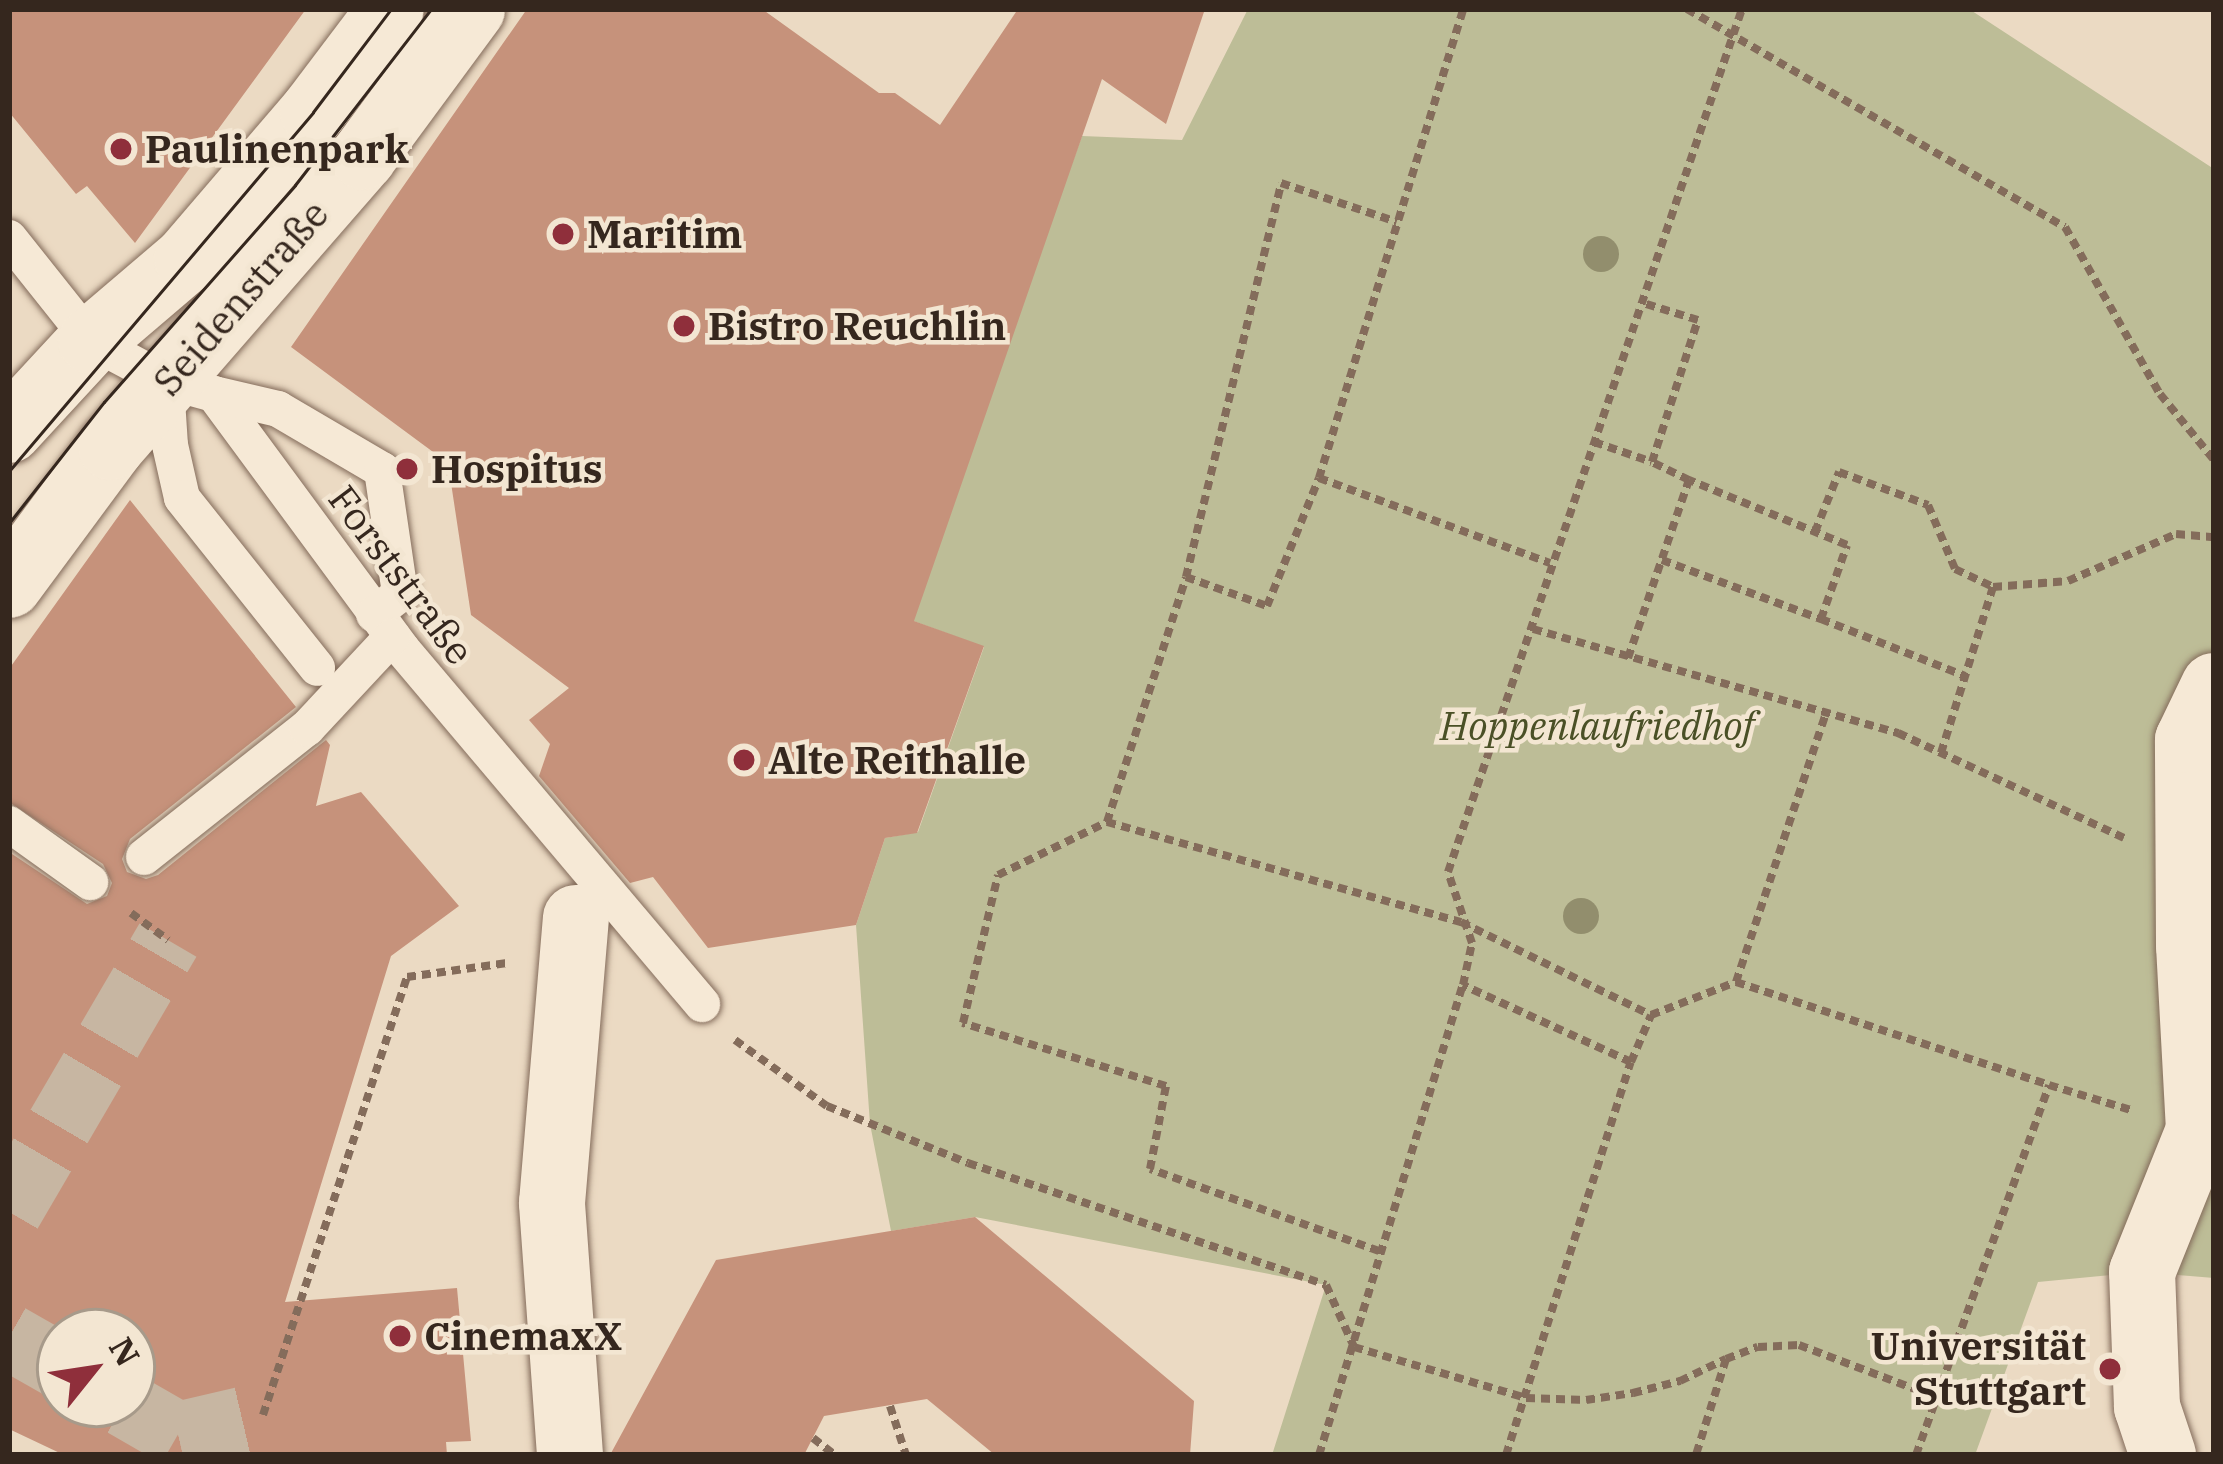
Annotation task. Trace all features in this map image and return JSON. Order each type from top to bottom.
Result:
[{"type":"street","name":"Seidenstraße","points":[[9,430],[91,341],[187,259],[313,112],[391,9]]},
{"type":"street","name":"Seidenstraße","points":[[9,585],[190,388],[472,9]]},
{"type":"street","points":[[2163,1455],[2147,1407],[2142,1272],[2199,1130],[2188,868],[2188,740],[2214,686]]},
{"type":"street","points":[[570,1455],[552,1203],[575,935]]},
{"type":"lane","name":"Forststraße","points":[[9,238],[91,341],[190,388],[383,626],[702,1004]]},
{"type":"lane","points":[[144,857],[307,728],[383,626],[400,594],[382,470],[278,410],[190,388],[170,445],[182,498],[316,668]]},
{"type":"lane","points":[[9,824],[90,883]]},
{"type":"path","points":[[1186,578],[1267,607],[1319,478],[1463,9]]},
{"type":"path","points":[[1687,9],[2065,227],[2160,394],[2214,460]]},
{"type":"path","points":[[1319,1455],[1463,985],[1472,943],[1461,922],[1448,872],[1742,9]]},
{"type":"path","points":[[1107,822],[1186,578],[1281,183],[1396,222]]},
{"type":"path","points":[[1643,303],[1698,320],[1652,462]]},
{"type":"path","points":[[1594,442],[1847,545],[1821,620]]},
{"type":"path","points":[[1815,532],[1839,472],[1928,505],[1955,569],[1993,587],[2068,581],[2176,534],[2214,537]]},
{"type":"path","points":[[1319,478],[1550,562]]},
{"type":"path","points":[[1628,658],[1689,480]]},
{"type":"path","points":[[1663,560],[1965,676]]},
{"type":"path","points":[[1941,753],[1993,587]]},
{"type":"path","points":[[1533,629],[1825,716],[1898,733],[2188,868]]},
{"type":"path","points":[[1736,982],[1825,716]]},
{"type":"path","points":[[1379,1251],[1150,1168],[1166,1086],[963,1023],[998,874],[1107,822],[1461,922],[1651,1015]]},
{"type":"path","points":[[262,1415],[406,977],[575,935]]},
{"type":"path","points":[[1506,1455],[1631,1062],[1651,1015],[1736,982],[2199,1130]]},
{"type":"path","points":[[1463,985],[1631,1062]]},
{"type":"path","points":[[702,1004],[742,1047],[827,1106],[968,1163],[1327,1285],[1354,1347],[1526,1398],[1586,1400],[1680,1381],[1758,1347],[1798,1345],[1936,1397]]},
{"type":"path","points":[[1916,1455],[2049,1085]]},
{"type":"path","points":[[1696,1455],[1726,1359]]},
{"type":"path","points":[[890,1406],[906,1455]]},
{"type":"path","points":[[813,1438],[835,1455]]},
{"type":"green space","name":"Hoppenlaufriedhof","points":[[1248,9],[1969,9],[2214,169],[2214,1278],[2142,1272],[2038,1282],[1975,1455],[1272,1455],[1326,1285],[975,1217],[891,1231],[870,1124],[856,925],[885,838],[918,832],[984,647],[908,619],[1082,136],[1182,140]]},
{"type":"building","name":"Paulinenpark","points":[[9,9],[306,9],[135,243],[87,186],[76,194],[9,112]]},
{"type":"building","points":[[527,9],[762,9],[879,93],[895,93],[940,125],[1018,9],[1205,9],[1166,124],[1102,79],[914,621],[984,646],[917,833],[885,838],[856,925],[708,948],[653,877],[630,883],[539,776],[550,744],[529,720],[569,688],[471,615],[448,463],[291,347]]},
{"type":"building","points":[[130,500],[296,707],[130,839],[122,859],[127,872],[146,879],[158,875],[326,740],[330,745],[316,806],[361,792],[459,906],[391,956],[285,1302],[457,1288],[471,1441],[446,1442],[447,1455],[64,1455],[9,1429],[9,852],[87,904],[107,896],[112,883],[103,864],[9,802],[9,669]]},
{"type":"building","points":[[975,1217],[1194,1401],[1190,1455],[995,1455],[927,1399],[824,1416],[804,1455],[610,1455],[716,1260]]},
{"type":"tunnel","points":[[9,1212],[168,940]]},
{"type":"tunnel","points":[[9,1337],[36,1352]]},
{"type":"tunnel","points":[[156,1422],[178,1435],[263,1415]]},
{"type":"tram line","points":[[9,471],[313,112],[391,9]]},
{"type":"tram line","points":[[9,523],[104,402],[295,185],[431,9]]},
{"type":"place","name":"Paulinenpark","points":[[121,149]]},
{"type":"place","name":"Maritim","points":[[563,234]]},
{"type":"place","name":"Bistro Reuchlin","points":[[684,326]]},
{"type":"place","name":"Hospitus","points":[[407,469]]},
{"type":"place","name":"Alte Reithalle","points":[[744,760]]},
{"type":"place","name":"CinemaxX","points":[[400,1336]]},
{"type":"place","name":"Universität Stuttgart","points":[[2110,1369]]}]
